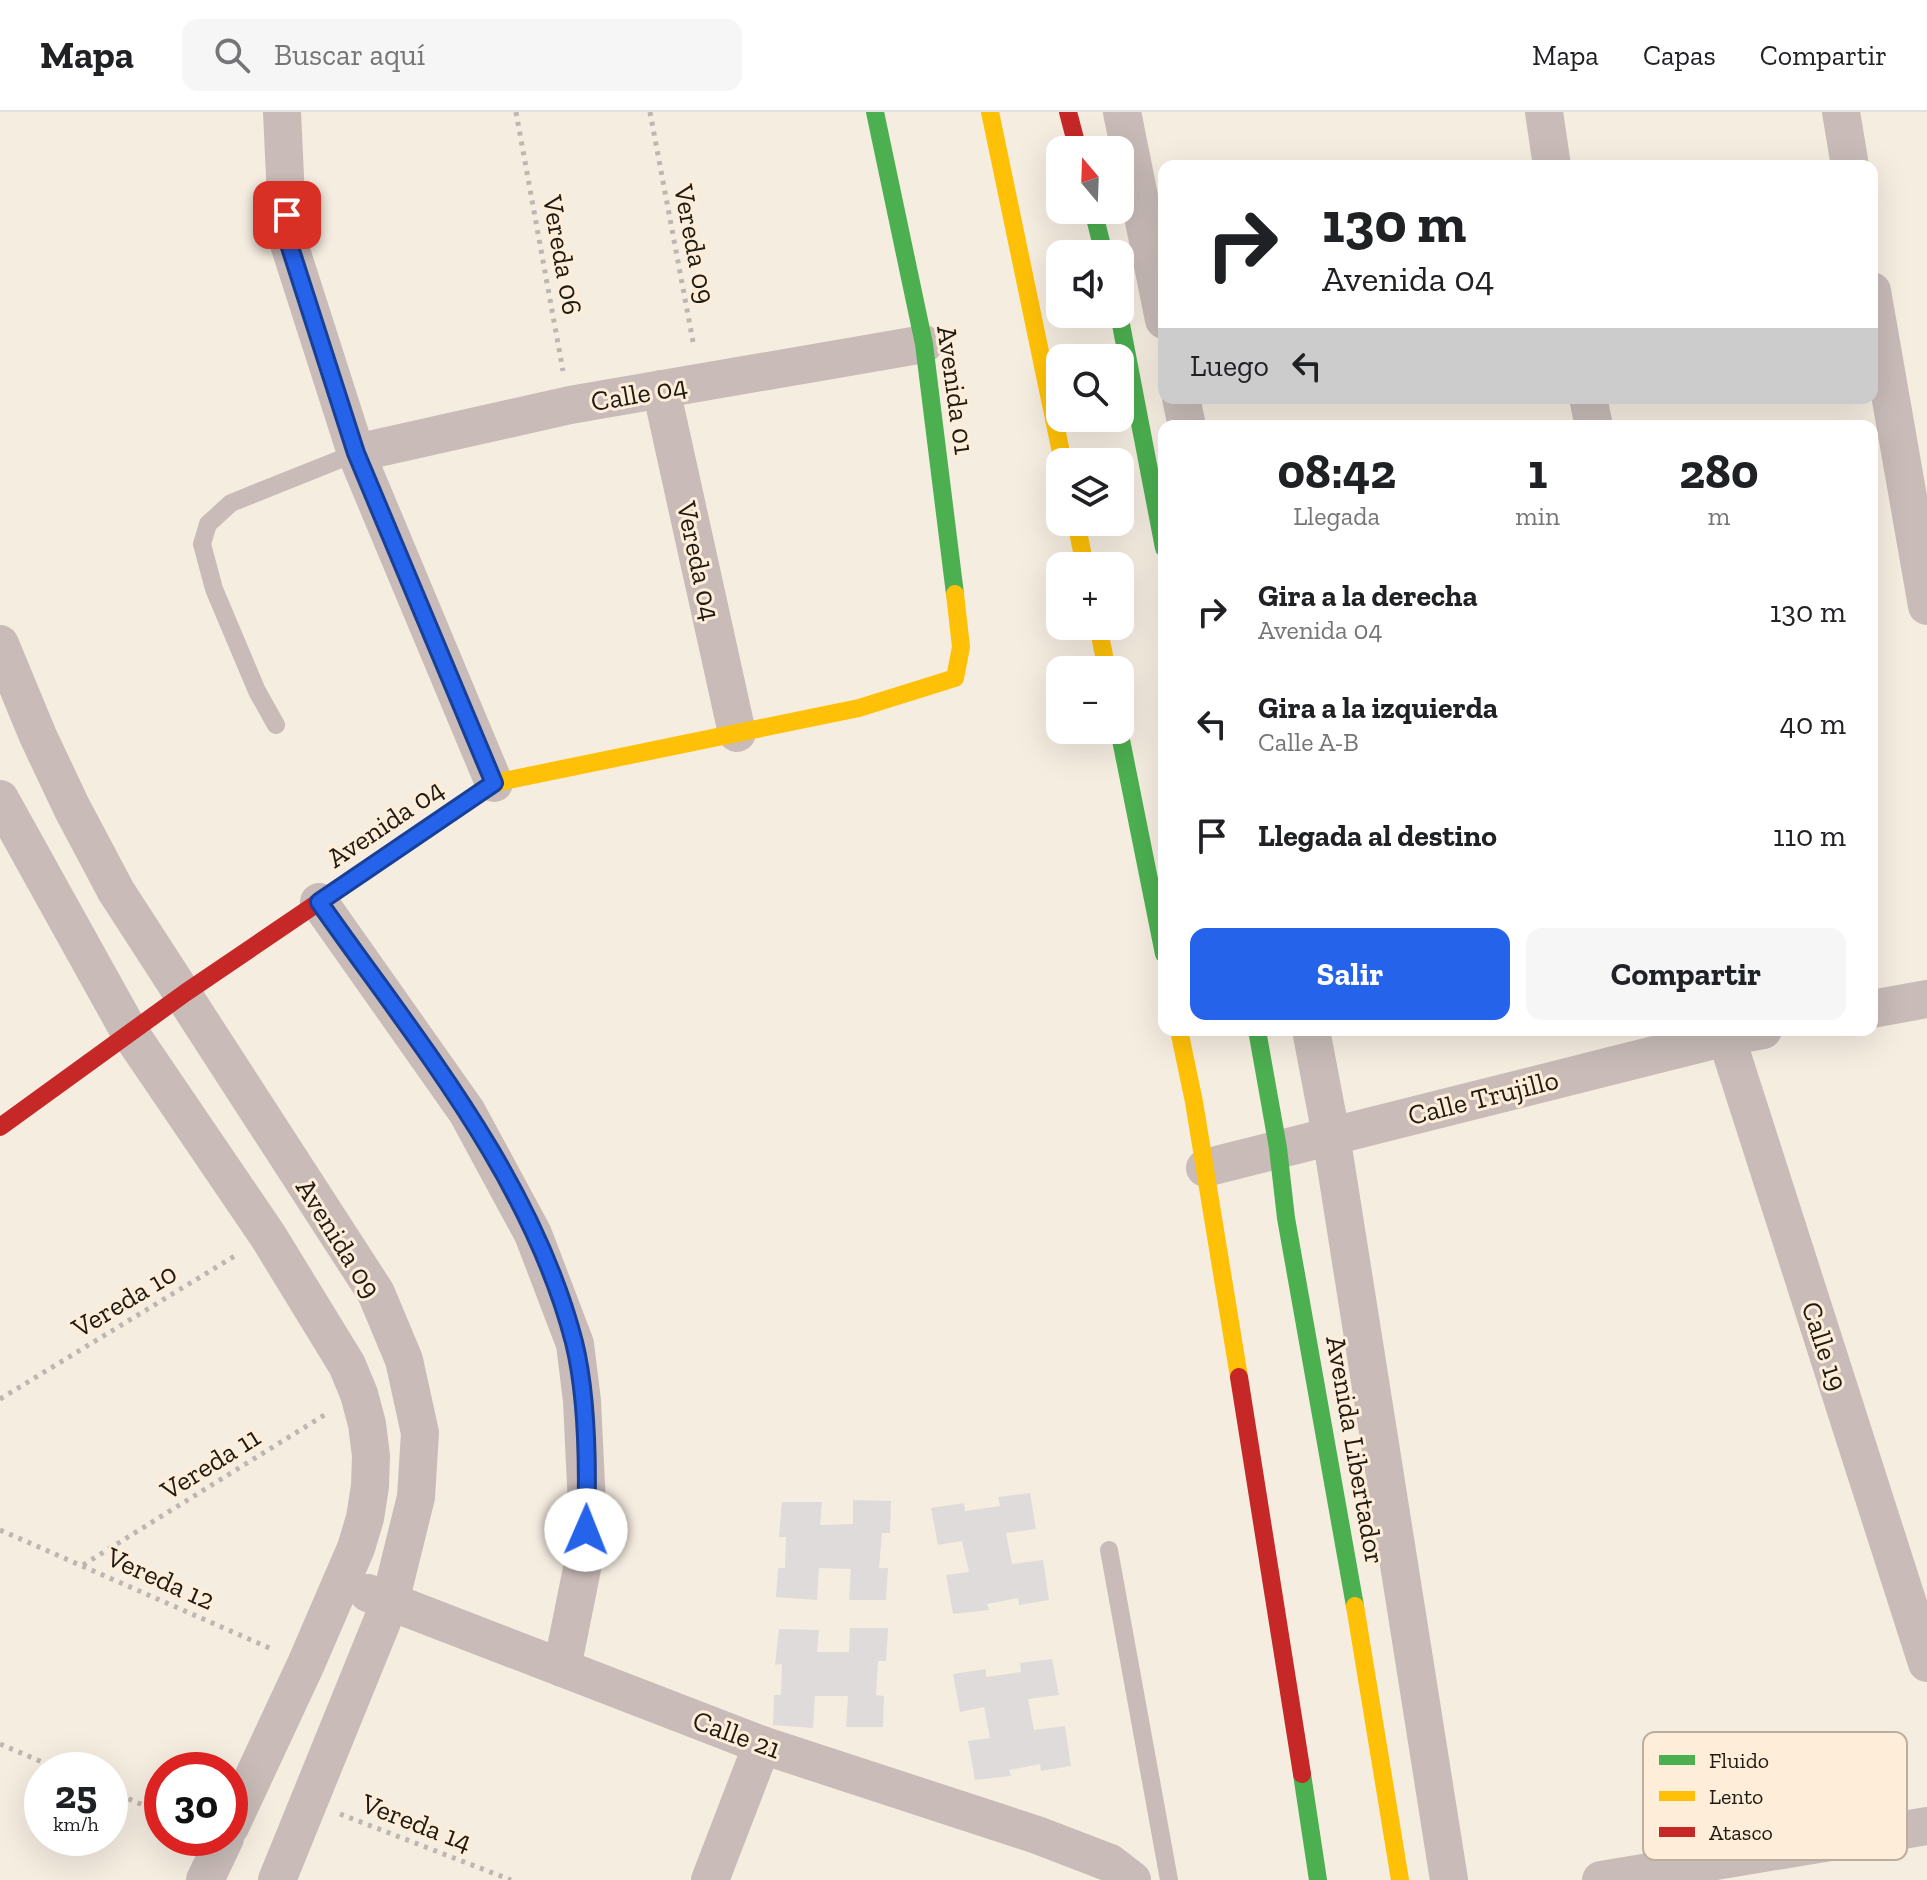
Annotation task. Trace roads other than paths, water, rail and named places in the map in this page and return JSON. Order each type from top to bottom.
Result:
[{"type":"street","points":[[282,112],[288,241],[356,453],[494,783]]},
{"type":"street","name":"Avenida 01","points":[[875,112],[924,344],[961,647],[955,678]]},
{"type":"street","points":[[990,112],[1060,448]]},
{"type":"street","points":[[1068,112],[1074,136]]},
{"type":"street","points":[[1122,112],[1158,290]]},
{"type":"street","points":[[1544,112],[1551,160]]},
{"type":"street","points":[[1841,112],[1849,160]]},
{"type":"street","points":[[1878,325],[1927,606]]},
{"type":"street","points":[[1122,328],[1158,517]]},
{"type":"street","name":"Calle 04","points":[[356,453],[570,405],[924,344]]},
{"type":"street","name":"Vereda 04","points":[[661,389],[737,733]]},
{"type":"street","name":"Avenida 09","points":[[0,644],[38,736],[116,891],[185,993],[376,1293],[404,1360],[420,1433],[416,1497],[390,1602],[277,1880]]},
{"type":"street","name":"Avenida 04","points":[[0,1127],[185,993],[494,783],[859,708],[955,678]]},
{"type":"street","points":[[1122,744],[1158,924]]},
{"type":"street","points":[[0,799],[130,1033],[268,1236],[347,1365],[359,1394],[369,1440],[370,1486],[365,1518],[343,1582],[248,1788]]},
{"type":"street","points":[[319,902],[467,1112],[533,1234],[575,1344],[585,1429],[587,1506],[585,1554],[562,1668]]},
{"type":"street","points":[[1878,1008],[1927,999]]},
{"type":"street","points":[[1180,1036],[1205,1168],[1318,1880]]},
{"type":"street","name":"Avenida Libertador","points":[[1258,1036],[1278,1148],[1286,1218],[1370,1688],[1400,1880]]},
{"type":"street","points":[[1312,1036],[1331,1135],[1449,1880]]},
{"type":"street","name":"Calle Trujillo","points":[[1205,1168],[1717,1036]]},
{"type":"street","name":"Calle 19","points":[[1726,1036],[1927,1663]]},
{"type":"street","name":"Calle 21","points":[[343,1582],[762,1745],[1037,1835],[1110,1863],[1132,1880]]},
{"type":"street","points":[[710,1880],[762,1745]]},
{"type":"street","points":[[1907,1829],[1927,1826]]},
{"type":"street","points":[[205,1880],[216,1856]]},
{"type":"street","points":[[1601,1880],[1722,1860]]},
{"type":"lane","points":[[276,725],[257,691],[214,589],[202,544],[208,524],[231,503],[356,453]]},
{"type":"lane","points":[[1109,1550],[1169,1880]]}]
